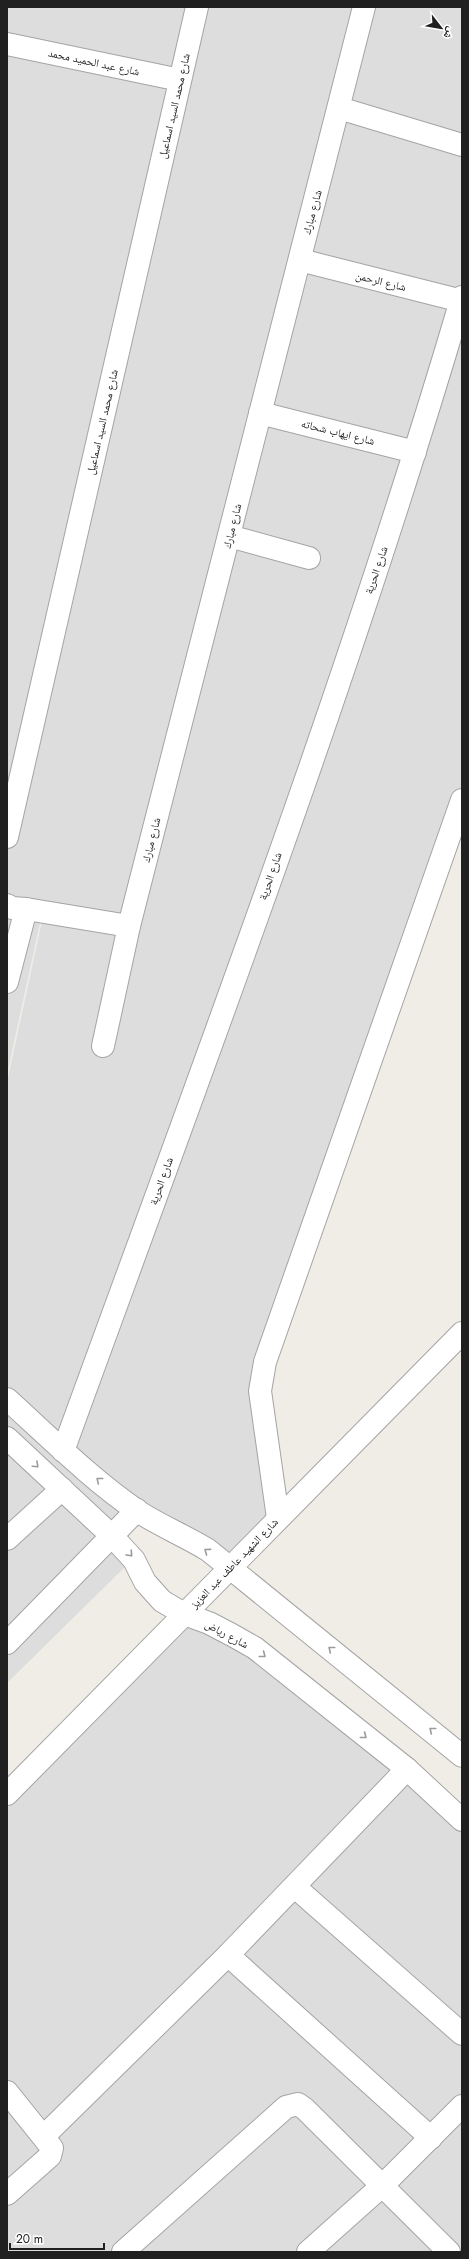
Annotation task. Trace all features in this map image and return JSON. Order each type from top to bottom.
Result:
[{"type":"street","name":"شارع محمد السيد اسماعيل","points":[[7,837],[197,7]]},
{"type":"street","name":"شارع مبارك","points":[[103,1046],[129,926],[364,7]]},
{"type":"street","name":"شارع عبد الحميد محمد","points":[[7,44],[180,80]]},
{"type":"street","points":[[339,108],[462,145]]},
{"type":"street","name":"شارع الرحمن","points":[[300,260],[462,300]]},
{"type":"street","name":"شارع الحرية","points":[[63,1451],[273,868],[415,452],[462,300]]},
{"type":"street","name":"شارع ايهاب شحاته","points":[[260,413],[415,452]]},
{"type":"street","points":[[229,536],[309,558]]},
{"type":"street","points":[[278,1518],[260,1391],[265,1362],[462,800]]},
{"type":"street","points":[[7,982],[17,907],[129,926]]},
{"type":"street","name":"شارع الشهيد عاطف عبد العزيز","points":[[7,1794],[462,1333]]},
{"type":"street","points":[[7,1399],[63,1451],[137,1510],[159,1525],[202,1546],[462,1756]]},
{"type":"street","name":"شارع رياض","points":[[7,1438],[112,1536],[134,1560],[145,1582],[162,1601],[184,1614],[209,1623],[254,1648],[407,1769],[462,1820]]},
{"type":"street","points":[[7,1539],[62,1489]]},
{"type":"street","points":[[7,1643],[137,1510]]},
{"type":"street","points":[[44,2136],[295,1888],[407,1769]]},
{"type":"street","points":[[295,1888],[462,2034]]},
{"type":"street","points":[[228,1955],[431,2138]]},
{"type":"street","points":[[7,2092],[44,2136],[52,2148],[50,2156],[7,2194]]},
{"type":"street","points":[[123,2252],[286,2107],[298,2104],[305,2109],[383,2185],[449,2252]]},
{"type":"street","points":[[308,2252],[383,2185],[460,2111]]},
{"type":"shaded area","points":[[7,7],[197,7],[7,833]]},
{"type":"shaded area","points":[[201,7],[462,7],[462,787],[393,992],[262,1360],[275,1517],[228,1565],[7,1407],[7,1082],[44,912],[7,903],[7,843]]},
{"type":"shaded area","points":[[7,906],[42,914],[7,1074]]},
{"type":"shaded area","points":[[7,1413],[131,1518],[129,1538],[133,1559],[7,1683]]},
{"type":"shaded area","points":[[185,1617],[224,1633],[462,1824],[462,2252],[7,2252],[7,1796]]}]
